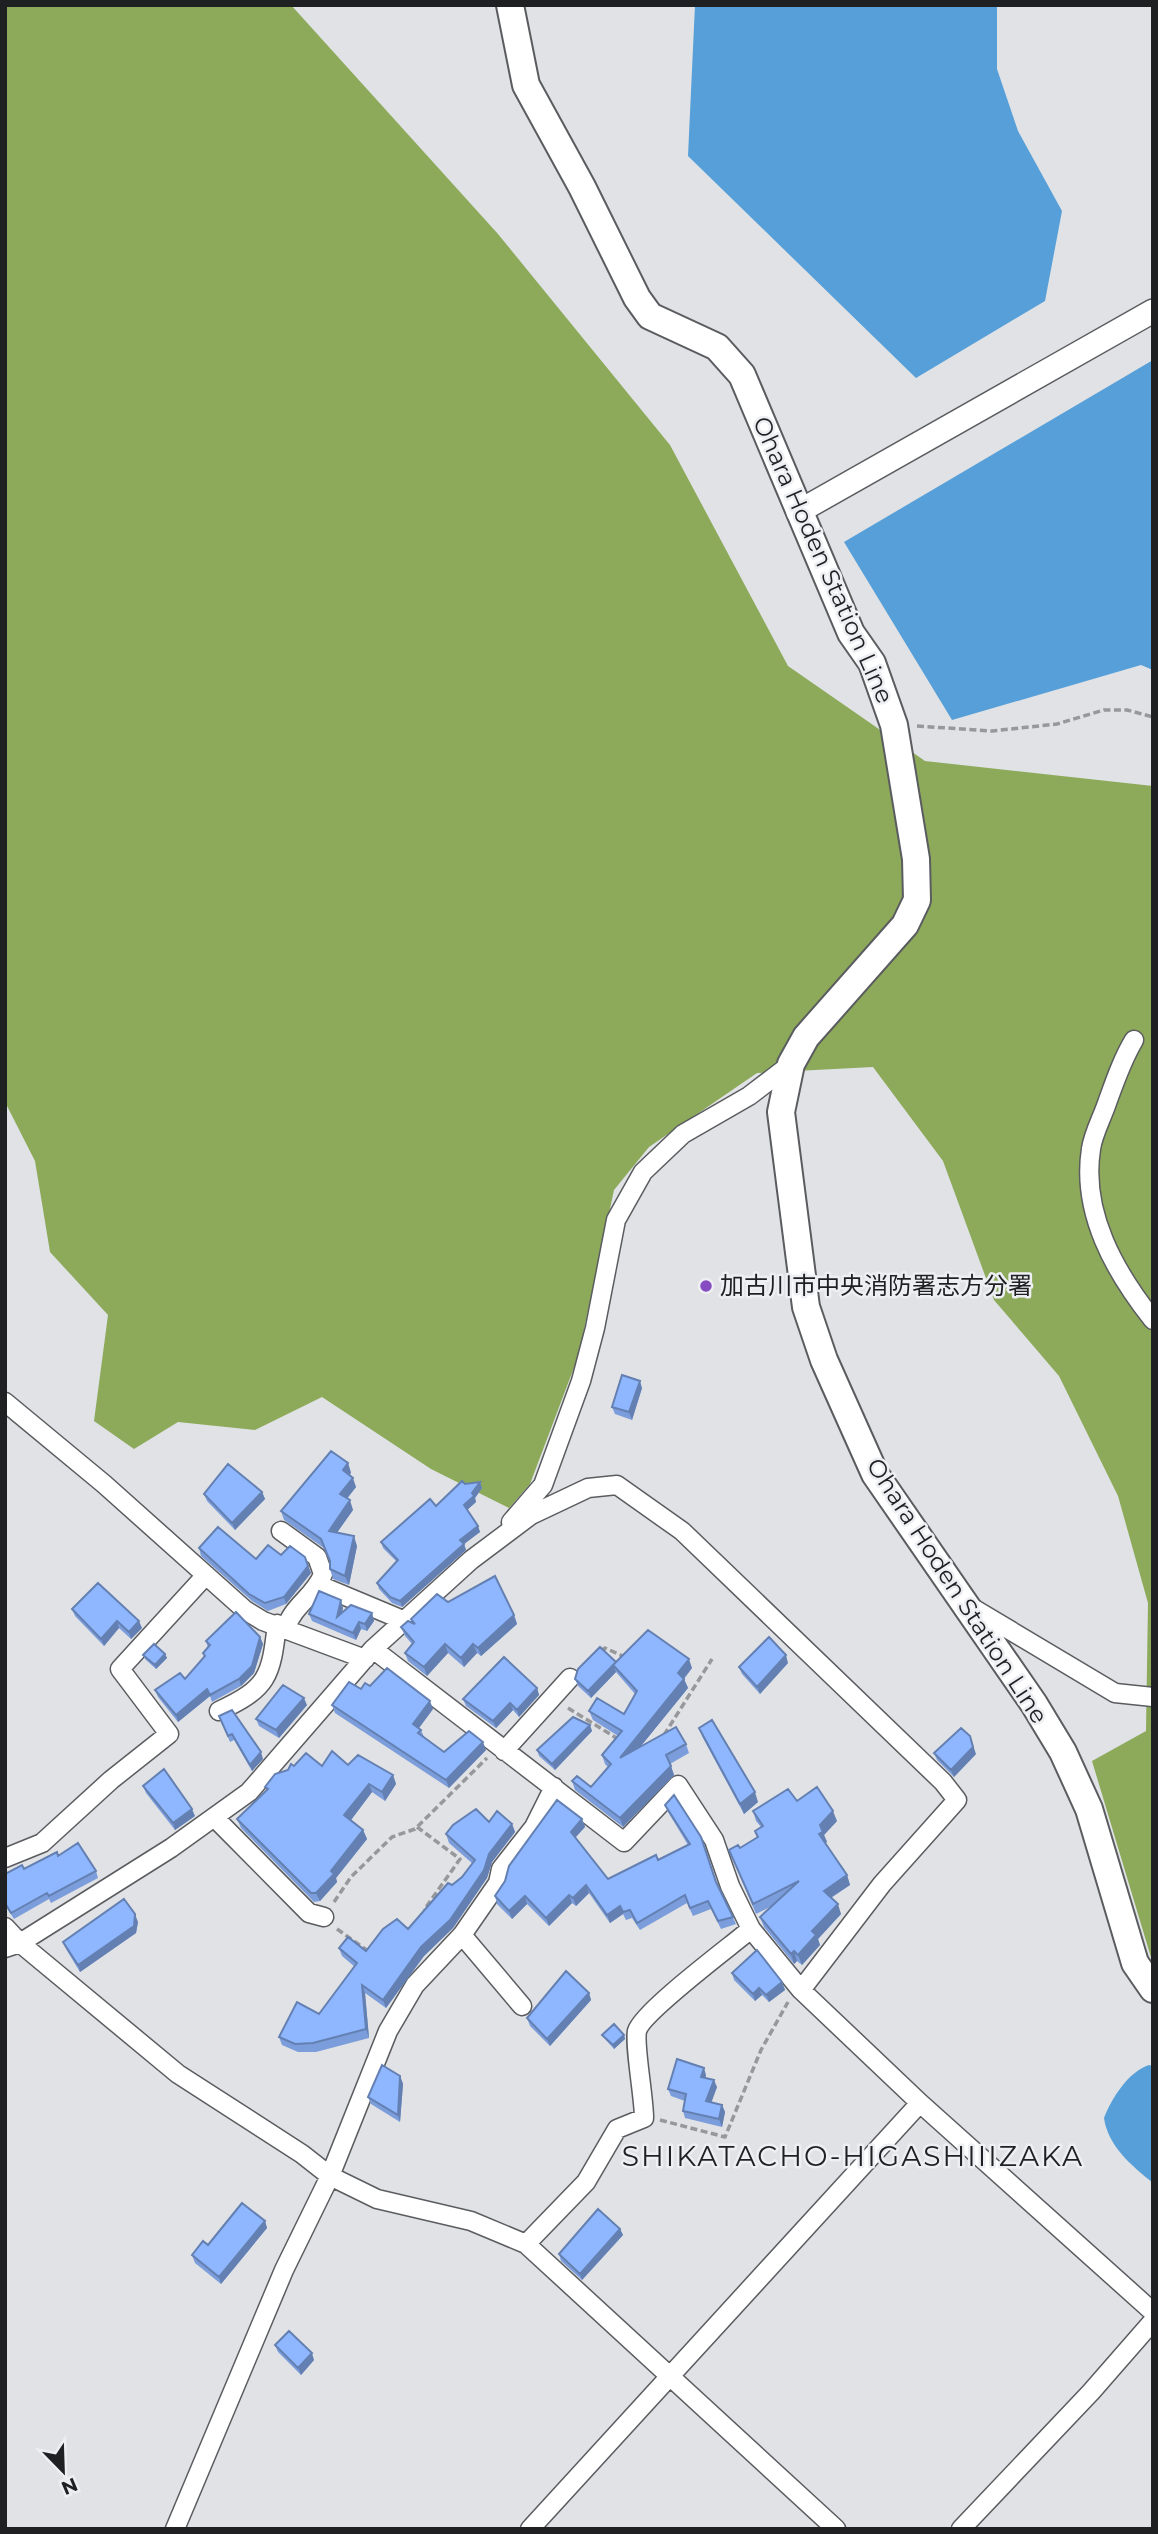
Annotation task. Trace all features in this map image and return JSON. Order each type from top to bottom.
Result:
[{"type":"main road","name":"Ohara Hoden Station Line","points":[[510,5],[526,85],[582,187],[637,298],[650,316],[717,346],[742,375],[851,634],[872,663],[894,725],[916,859],[917,900],[905,925],[806,1037],[791,1064],[781,1112],[806,1307],[824,1360],[875,1474],[1034,1704],[1063,1752],[1089,1809],[1135,1963],[1153,1989]]},
{"type":"street","points":[[798,512],[1153,311]]},
{"type":"street","points":[[1135,1040],[1123,1058],[1091,1147],[1090,1185],[1092,1209],[1116,1267],[1153,1320]]},
{"type":"street","points":[[490,1547],[543,1485],[585,1368],[617,1220],[643,1172],[683,1134],[749,1096],[791,1064]]},
{"type":"street","points":[[5,1402],[245,1610],[263,1621],[369,1654],[554,1787],[624,1842],[678,1784],[714,1840],[730,1886],[751,1929],[800,1990],[920,2103],[1153,2312]]},
{"type":"street","points":[[13,1946],[172,1848],[249,1791],[369,1654],[490,1547],[531,1515],[588,1488],[617,1485],[682,1531],[943,1782],[957,1800],[883,1884],[800,1990]]},
{"type":"street","points":[[219,1711],[246,1699],[267,1680],[281,1626],[319,1585],[323,1574],[317,1557],[281,1531]]},
{"type":"street","points":[[5,1858],[42,1843],[111,1780],[169,1734],[120,1669],[206,1575]]},
{"type":"street","points":[[319,1585],[405,1621]]},
{"type":"street","points":[[962,1601],[1115,1693],[1153,1697]]},
{"type":"street","points":[[501,1749],[570,1678]]},
{"type":"street","points":[[175,2529],[284,2270],[330,2176],[398,2012],[415,1985],[461,1935],[498,1883],[501,1869],[534,1827],[554,1787]]},
{"type":"street","points":[[214,1817],[309,1913],[324,1917]]},
{"type":"street","points":[[5,1927],[13,1946],[178,2074],[302,2154],[330,2176],[377,2199],[471,2221],[526,2244],[836,2529]]},
{"type":"street","points":[[526,2244],[586,2182],[617,2129],[644,2118],[644,2092],[636,2039],[638,2027],[660,2004],[751,1929]]},
{"type":"street","points":[[461,1935],[522,2006]]},
{"type":"street","points":[[530,2529],[920,2103]]},
{"type":"street","points":[[961,2529],[1091,2392],[1153,2321]]},
{"type":"path","points":[[894,725],[992,731],[1057,724],[1104,710],[1127,710],[1153,717]]},
{"type":"path","points":[[596,1655],[605,1648],[633,1661]]},
{"type":"path","points":[[662,1738],[712,1659]]},
{"type":"path","points":[[552,1698],[623,1741]]},
{"type":"path","points":[[370,1953],[324,1917],[351,1877],[392,1837],[417,1826],[501,1749]]},
{"type":"path","points":[[417,1826],[460,1859],[424,1910]]},
{"type":"path","points":[[644,2118],[725,2137],[761,2050],[786,2005],[800,1990]]},
{"type":"green space","points":[[5,5],[291,5],[498,234],[670,445],[788,666],[925,761],[1153,786],[1153,1964],[1092,1761],[1146,1731],[1148,1603],[1118,1496],[1059,1376],[994,1300],[943,1161],[873,1067],[757,1073],[649,1147],[614,1190],[578,1357],[530,1484],[509,1508],[431,1469],[322,1397],[255,1430],[178,1422],[134,1449],[94,1421],[108,1315],[50,1252],[35,1161],[5,1102]]},
{"type":"water","points":[[695,5],[997,5],[997,69],[1018,131],[1062,211],[1045,301],[916,378],[688,156]]},
{"type":"water","points":[[1153,360],[1153,670],[1141,665],[952,720],[844,542]]},
{"type":"water","points":[[1149,2065],[1153,2066],[1153,2183],[1115,2146],[1104,2118],[1122,2087],[1134,2073]]},
{"type":"building","points":[[622,1375],[640,1381],[629,1412],[612,1407]]},
{"type":"building","points":[[331,1451],[348,1463],[343,1470],[353,1478],[340,1494],[350,1500],[329,1531],[354,1536],[345,1576],[330,1569],[330,1561],[321,1539],[281,1511]]},
{"type":"building","points":[[228,1464],[262,1492],[232,1523],[204,1494]]},
{"type":"building","points":[[462,1481],[465,1484],[480,1482],[472,1493],[474,1496],[464,1505],[478,1526],[460,1540],[464,1544],[400,1601],[390,1597],[377,1583],[398,1560],[381,1542],[430,1499],[436,1506]]},
{"type":"building","points":[[218,1527],[256,1559],[268,1545],[281,1555],[290,1546],[305,1557],[308,1566],[284,1597],[265,1603],[249,1594],[199,1548]]},
{"type":"building","points":[[495,1576],[514,1615],[478,1648],[473,1644],[461,1658],[445,1644],[424,1667],[405,1653],[414,1642],[401,1627],[408,1621],[415,1624],[411,1619],[437,1594],[448,1602]]},
{"type":"building","points":[[98,1583],[139,1621],[129,1632],[117,1621],[101,1639],[72,1609]]},
{"type":"building","points":[[319,1591],[341,1600],[337,1617],[351,1605],[372,1613],[365,1624],[359,1622],[353,1633],[309,1614]]},
{"type":"building","points":[[236,1612],[260,1637],[252,1666],[239,1679],[210,1695],[207,1689],[176,1715],[155,1690],[180,1673],[185,1679],[205,1656],[203,1653],[210,1645],[206,1641]]},
{"type":"building","points":[[648,1630],[689,1659],[678,1673],[684,1679],[620,1758],[676,1727],[686,1744],[666,1755],[671,1766],[620,1818],[572,1781],[577,1776],[591,1787],[611,1764],[602,1755],[622,1731],[589,1711],[597,1698],[624,1714],[637,1691],[613,1665]]},
{"type":"building","points":[[769,1637],[786,1655],[757,1687],[739,1667]]},
{"type":"building","points":[[154,1644],[165,1654],[155,1665],[143,1655]]},
{"type":"building","points":[[600,1647],[616,1662],[588,1691],[575,1679],[578,1669]]},
{"type":"building","points":[[504,1657],[537,1688],[517,1710],[510,1703],[493,1721],[463,1699]]},
{"type":"building","points":[[387,1668],[430,1701],[413,1724],[421,1730],[418,1733],[444,1752],[469,1731],[483,1742],[446,1780],[332,1705],[349,1682],[361,1689],[365,1683],[370,1686]]},
{"type":"building","points":[[283,1685],[304,1698],[276,1730],[256,1719]]},
{"type":"building","points":[[232,1710],[261,1752],[250,1765],[232,1734],[228,1736],[219,1716]]},
{"type":"building","points":[[573,1717],[590,1725],[552,1764],[537,1750]]},
{"type":"building","points":[[712,1720],[755,1792],[740,1804],[699,1728]]},
{"type":"building","points":[[961,1728],[970,1736],[973,1747],[951,1770],[934,1753]]},
{"type":"building","points":[[332,1751],[348,1765],[358,1755],[393,1775],[382,1792],[369,1784],[344,1815],[363,1830],[331,1871],[334,1874],[316,1893],[311,1893],[237,1819],[268,1789],[265,1787],[275,1774],[288,1770],[291,1764],[294,1766],[306,1753],[322,1766]]},
{"type":"building","points":[[164,1769],[192,1809],[173,1823],[143,1786]]},
{"type":"building","points":[[817,1787],[833,1811],[820,1825],[823,1832],[819,1834],[847,1875],[824,1891],[838,1904],[812,1931],[816,1935],[798,1955],[794,1951],[791,1954],[760,1917],[799,1881],[753,1904],[729,1850],[738,1845],[740,1848],[758,1837],[755,1831],[763,1826],[753,1811],[788,1789],[797,1801]]},
{"type":"building","points":[[674,1795],[701,1837],[716,1882],[733,1917],[718,1921],[708,1901],[690,1908],[685,1895],[637,1923],[630,1910],[623,1912],[620,1906],[607,1915],[586,1885],[573,1898],[569,1895],[546,1918],[525,1896],[509,1911],[495,1896],[505,1881],[509,1866],[557,1800],[582,1819],[571,1832],[608,1879],[656,1855],[658,1860],[690,1844],[665,1805]]},
{"type":"building","points":[[476,1809],[489,1822],[497,1811],[512,1824],[489,1854],[484,1870],[450,1920],[421,1947],[383,2000],[362,1985],[366,2029],[313,2043],[295,2044],[279,2037],[297,2002],[319,2014],[357,1963],[339,1948],[348,1937],[366,1951],[383,1929],[397,1919],[408,1929],[448,1883],[452,1885],[462,1877],[475,1860],[446,1834],[453,1825]]},
{"type":"building","points":[[78,1843],[96,1871],[11,1913],[5,1903],[5,1874],[22,1865],[24,1869],[57,1852],[58,1856]]},
{"type":"building","points":[[124,1899],[135,1914],[134,1926],[78,1965],[63,1942]]},
{"type":"building","points":[[757,1950],[782,1982],[766,1995],[759,1988],[753,1994],[732,1973]]},
{"type":"building","points":[[566,1971],[589,1993],[547,2039],[527,2018]]},
{"type":"building","points":[[614,2024],[624,2035],[613,2045],[602,2035]]},
{"type":"building","points":[[677,2059],[704,2068],[701,2077],[714,2080],[706,2101],[722,2105],[719,2119],[683,2111],[686,2094],[668,2089]]},
{"type":"building","points":[[382,2065],[400,2076],[398,2115],[368,2097]]},
{"type":"building","points":[[242,2203],[265,2221],[219,2277],[192,2255],[203,2241],[208,2245]]},
{"type":"building","points":[[598,2209],[620,2229],[580,2274],[559,2254]]},
{"type":"building","points":[[289,2331],[312,2353],[298,2368],[275,2345]]},
{"type":"place","name":"加古川市中央消防署志方分署","points":[[706,1286]]},
{"type":"district","name":"SHIKATACHO-HIGASHIIIZAKA","points":[[853,2156]]}]
